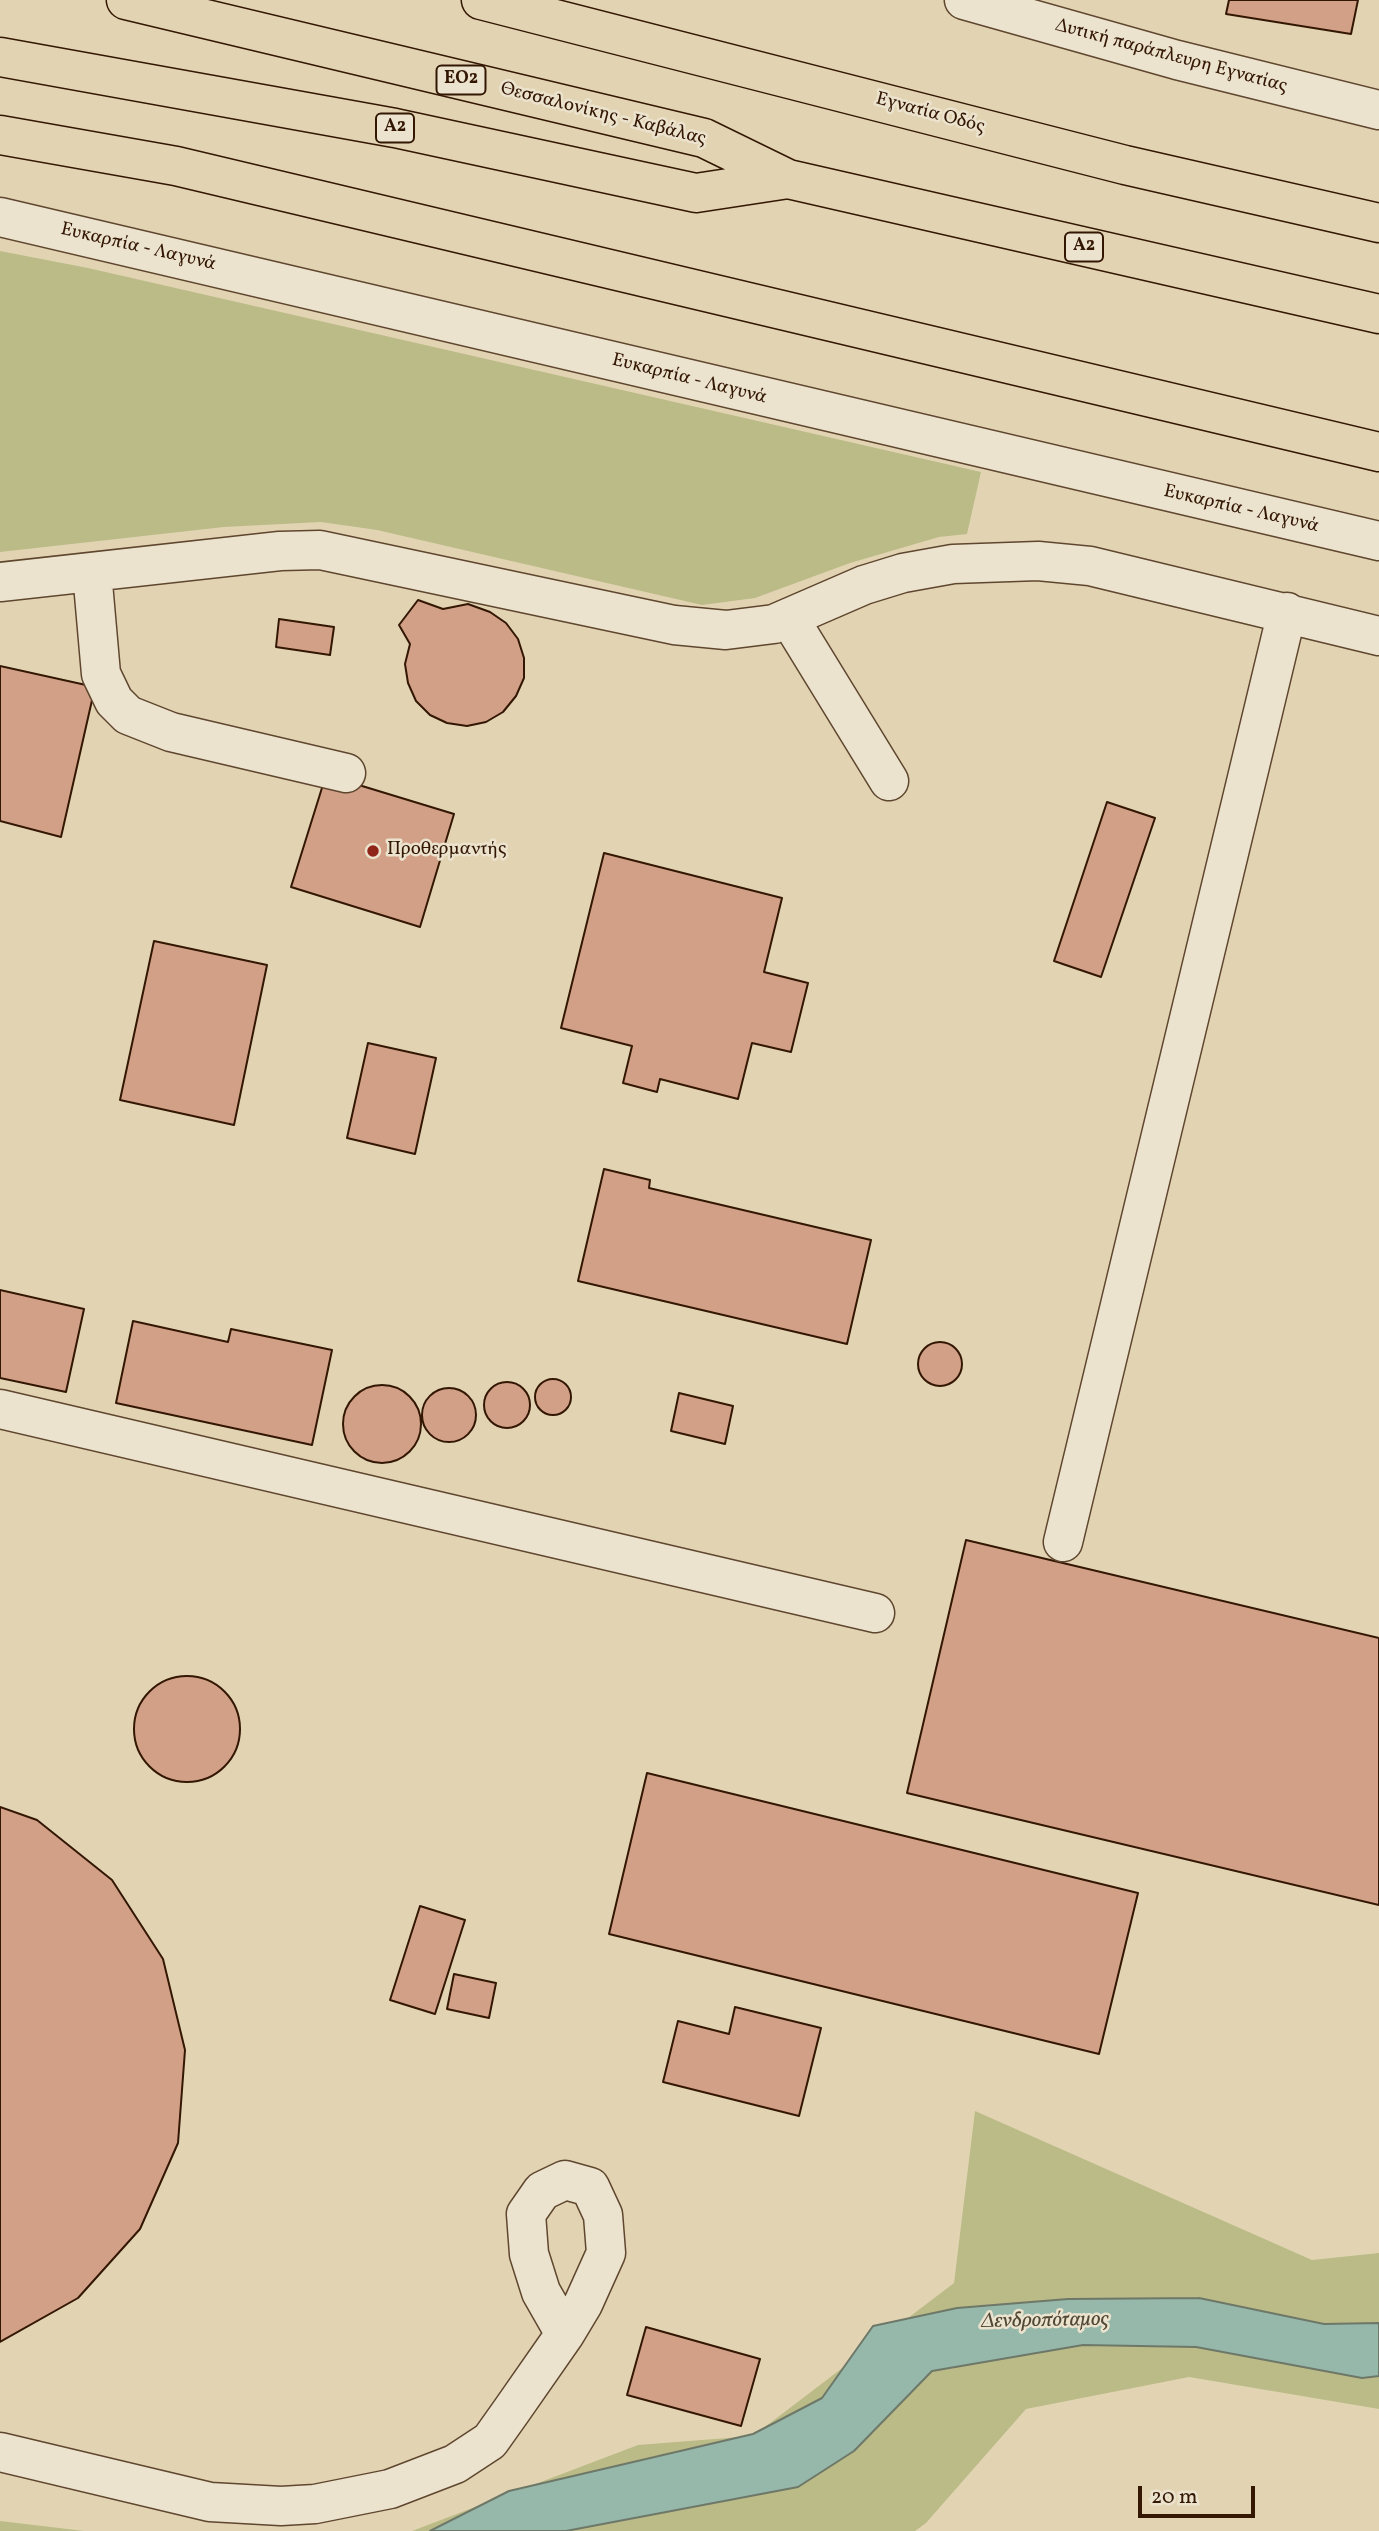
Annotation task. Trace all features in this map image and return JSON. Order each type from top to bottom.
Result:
[{"type":"highway","name":"Θεσσαλονίκης - Καβάλας","points":[[126,0],[704,138],[788,179]]},
{"type":"highway","name":"Εγνατία Οδός","points":[[481,0],[1125,165],[1379,223]]},
{"type":"highway","name":"Α2","points":[[0,57],[395,128],[696,193],[788,179],[1379,314]]},
{"type":"highway","points":[[0,135],[176,166],[1379,452]]},
{"type":"street","name":"Δυτική παράπλευρη Εγνατίας","points":[[964,0],[1177,60],[1379,110]]},
{"type":"street","name":"Ευκαρπία - Λαγυνά","points":[[0,217],[1379,541]]},
{"type":"street","points":[[0,582],[280,551],[320,550],[674,625],[726,630],[774,624],[844,592],[903,573],[953,564],[1015,561],[1090,566],[1379,636]]},
{"type":"street","points":[[92,572],[100,674],[114,701],[128,715],[171,732],[346,773]]},
{"type":"street","points":[[1063,1542],[1287,612]]},
{"type":"street","points":[[789,618],[889,781]]},
{"type":"street","points":[[0,1409],[875,1613]]},
{"type":"street","points":[[0,2452],[210,2502],[281,2507],[315,2504],[390,2489],[454,2464],[490,2441],[565,2334]]},
{"type":"green space","points":[[0,251],[88,268],[981,472],[967,534],[939,537],[850,563],[755,598],[702,605],[377,530],[321,522],[224,527],[0,552]]},
{"type":"green space","points":[[975,2111],[1312,2260],[1379,2253],[1379,2409],[1189,2377],[1026,2409],[926,2523],[915,2531],[412,2531],[638,2445],[753,2436],[954,2283]]},
{"type":"green space","points":[[0,2521],[84,2531],[0,2531]]},
{"type":"water","name":"Δενδροπόταμος","points":[[1199,2298],[1324,2324],[1379,2323],[1379,2376],[1362,2378],[1196,2347],[1083,2345],[932,2371],[854,2451],[798,2487],[566,2531],[430,2531],[509,2491],[753,2434],[822,2398],[873,2326],[957,2308],[1068,2299]]},
{"type":"building","points":[[1229,0],[1358,0],[1351,34],[1226,14]]},
{"type":"building","points":[[418,600],[443,609],[468,604],[490,612],[506,623],[518,639],[524,658],[524,678],[516,696],[503,712],[486,722],[467,726],[447,723],[430,715],[416,701],[408,683],[405,664],[410,644],[399,625]]},
{"type":"building","points":[[279,619],[334,627],[330,655],[276,647]]},
{"type":"building","points":[[0,666],[95,687],[61,837],[0,821]]},
{"type":"building","name":"Προθερμαντής","points":[[326,775],[454,814],[420,927],[291,887]]},
{"type":"building","points":[[1107,802],[1155,818],[1101,977],[1054,961]]},
{"type":"building","points":[[604,853],[782,898],[764,972],[808,983],[791,1052],[752,1043],[738,1099],[660,1079],[657,1092],[623,1083],[632,1046],[561,1028]]},
{"type":"building","points":[[154,941],[267,965],[234,1125],[120,1100]]},
{"type":"building","points":[[368,1043],[436,1058],[415,1154],[347,1138]]},
{"type":"building","points":[[604,1169],[650,1180],[649,1188],[871,1240],[847,1344],[578,1281]]},
{"type":"building","points":[[0,1290],[84,1309],[66,1392],[0,1378]]},
{"type":"building","points":[[133,1321],[228,1342],[231,1329],[332,1350],[312,1445],[116,1403]]},
{"type":"building","points":[[940,1342],[955,1349],[962,1364],[955,1379],[940,1386],[925,1379],[918,1364],[925,1349]]},
{"type":"building","points":[[553,1379],[566,1384],[571,1397],[566,1410],[553,1415],[540,1410],[535,1397],[540,1384]]},
{"type":"building","points":[[507,1382],[523,1389],[530,1405],[523,1421],[507,1428],[491,1421],[484,1405],[491,1389]]},
{"type":"building","points":[[382,1385],[397,1388],[409,1397],[418,1409],[421,1424],[418,1439],[409,1451],[397,1460],[382,1463],[367,1460],[355,1451],[346,1439],[343,1424],[346,1409],[355,1397],[367,1388]]},
{"type":"building","points":[[454,1388],[464,1392],[472,1400],[476,1415],[472,1430],[464,1438],[444,1442],[434,1438],[426,1430],[422,1410],[426,1400],[434,1392]]},
{"type":"building","points":[[679,1393],[733,1406],[725,1444],[671,1431]]},
{"type":"building","points":[[966,1540],[1379,1638],[1379,1905],[907,1793]]},
{"type":"building","points":[[187,1676],[207,1680],[224,1692],[236,1709],[240,1729],[236,1749],[224,1766],[207,1778],[187,1782],[167,1778],[150,1766],[138,1749],[134,1729],[138,1709],[150,1692],[167,1680]]},
{"type":"building","points":[[647,1773],[1138,1893],[1099,2054],[609,1934]]},
{"type":"building","points":[[0,1807],[37,1820],[112,1880],[163,1959],[185,2050],[178,2143],[140,2229],[78,2298],[0,2342]]},
{"type":"building","points":[[420,1906],[465,1920],[435,2014],[390,2000]]},
{"type":"building","points":[[454,1974],[496,1983],[489,2018],[447,2009]]},
{"type":"building","points":[[735,2007],[821,2028],[799,2116],[663,2082],[678,2021],[729,2034]]},
{"type":"building","points":[[646,2327],[760,2359],[741,2426],[627,2395]]},
{"type":"place","name":"Προθερμαντής","points":[[373,851]]}]
